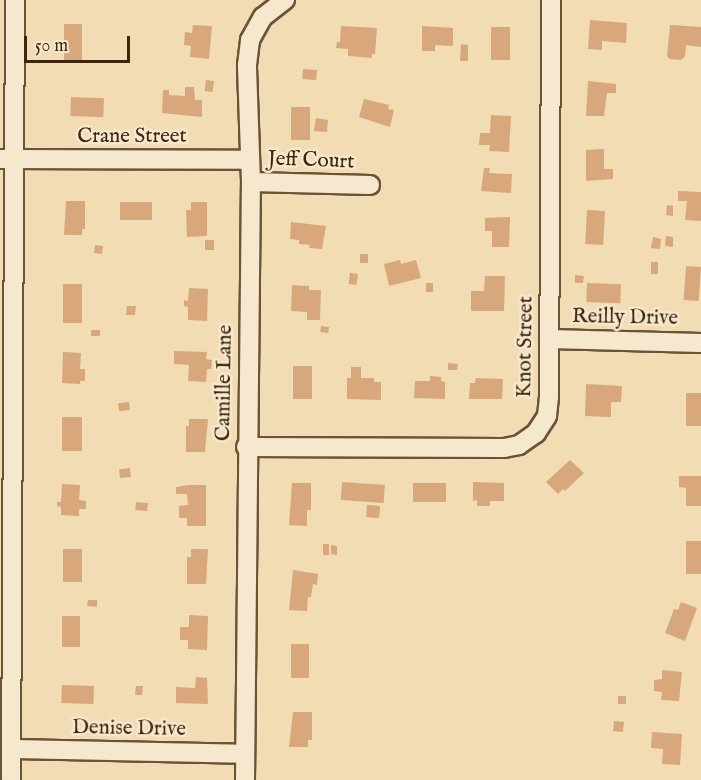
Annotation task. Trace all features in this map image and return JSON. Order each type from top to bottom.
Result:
[{"type":"street","points":[[11,780],[7,159],[15,0]]},
{"type":"street","name":"Camille Lane","points":[[245,780],[246,447],[251,182],[247,65],[250,40],[264,17],[285,0]]},
{"type":"street","name":"Knot Street","points":[[246,447],[504,448],[519,445],[536,433],[547,416],[551,0]]},
{"type":"street","name":"Crane Street","points":[[7,159],[250,160]]},
{"type":"street","name":"Jeff Court","points":[[251,182],[370,185]]},
{"type":"street","name":"Reilly Drive","points":[[549,339],[701,343]]},
{"type":"street","name":"Denise Drive","points":[[11,749],[245,754]]},
{"type":"building","points":[[590,20],[627,23],[626,43],[602,41],[602,50],[588,49]]},
{"type":"building","points":[[64,24],[82,24],[82,63],[64,63]]},
{"type":"building","points":[[193,25],[212,26],[209,59],[190,57],[191,46],[184,45],[185,32],[192,33]]},
{"type":"building","points":[[670,25],[701,27],[701,47],[686,45],[685,57],[681,60],[670,59],[667,56]]},
{"type":"building","points":[[341,26],[377,28],[375,54],[372,54],[372,58],[348,56],[348,49],[336,48],[337,42],[340,42]]},
{"type":"building","points":[[422,26],[453,28],[453,46],[435,45],[435,51],[422,51]]},
{"type":"building","points":[[491,27],[510,27],[510,60],[491,60]]},
{"type":"building","points":[[461,44],[468,45],[468,61],[460,61]]},
{"type":"building","points":[[303,69],[317,70],[316,80],[302,79]]},
{"type":"building","points":[[206,80],[214,81],[213,92],[205,91]]},
{"type":"building","points":[[588,81],[616,84],[616,93],[607,93],[604,116],[586,116]]},
{"type":"building","points":[[185,87],[194,87],[195,100],[202,100],[202,117],[162,113],[163,90],[169,90],[169,95],[185,96]]},
{"type":"building","points":[[71,97],[104,98],[103,117],[70,116]]},
{"type":"building","points":[[364,99],[389,105],[388,109],[394,110],[390,127],[359,117]]},
{"type":"building","points":[[291,107],[310,107],[310,140],[291,140]]},
{"type":"building","points":[[491,115],[511,116],[509,152],[489,151],[490,145],[479,145],[480,133],[490,133]]},
{"type":"building","points":[[316,118],[328,120],[327,132],[314,131]]},
{"type":"building","points":[[604,149],[604,169],[613,169],[613,179],[586,181],[586,150]]},
{"type":"building","points":[[484,168],[490,168],[489,173],[512,174],[511,193],[481,191]]},
{"type":"building","points":[[678,191],[701,192],[701,221],[685,220],[687,201],[678,201]]},
{"type":"building","points":[[66,201],[85,201],[85,229],[82,229],[82,235],[64,235]]},
{"type":"building","points":[[120,202],[152,202],[152,220],[120,220]]},
{"type":"building","points":[[191,202],[207,202],[207,236],[187,237],[186,210],[191,210]]},
{"type":"building","points":[[667,205],[673,206],[673,216],[666,215]]},
{"type":"building","points":[[587,210],[605,211],[603,245],[585,244]]},
{"type":"building","points":[[510,217],[509,247],[492,247],[492,231],[485,231],[485,218]]},
{"type":"building","points":[[291,222],[326,226],[322,249],[309,248],[310,245],[299,244],[299,240],[290,239]]},
{"type":"building","points":[[666,236],[673,237],[673,247],[665,246]]},
{"type":"building","points":[[653,237],[661,239],[660,249],[651,248]]},
{"type":"building","points":[[205,240],[214,240],[214,250],[205,250]]},
{"type":"building","points":[[95,245],[103,246],[102,254],[94,253]]},
{"type":"building","points":[[360,254],[368,254],[368,263],[360,263]]},
{"type":"building","points":[[400,260],[401,264],[416,260],[421,278],[389,286],[384,264]]},
{"type":"building","points":[[651,262],[658,262],[658,274],[651,274]]},
{"type":"building","points":[[686,266],[701,267],[699,301],[684,300]]},
{"type":"building","points":[[350,273],[358,274],[357,285],[349,284]]},
{"type":"building","points":[[575,275],[584,276],[583,283],[575,283]]},
{"type":"building","points":[[485,276],[505,276],[504,311],[471,311],[471,291],[484,291]]},
{"type":"building","points":[[426,283],[433,283],[433,292],[426,292]]},
{"type":"building","points":[[587,283],[621,284],[620,303],[586,302]]},
{"type":"building","points":[[63,284],[82,284],[82,323],[63,323]]},
{"type":"building","points":[[292,285],[309,286],[309,290],[321,290],[320,320],[307,320],[307,312],[291,311]]},
{"type":"building","points":[[189,288],[208,289],[207,321],[188,320],[188,307],[184,306],[184,300],[188,301]]},
{"type":"building","points":[[127,306],[136,306],[135,315],[126,315]]},
{"type":"building","points":[[321,326],[329,327],[328,333],[320,332]]},
{"type":"building","points":[[91,330],[100,330],[100,336],[91,336]]},
{"type":"building","points":[[174,351],[207,352],[206,359],[212,360],[211,369],[207,369],[206,382],[188,381],[189,365],[174,364]]},
{"type":"building","points":[[63,352],[81,353],[80,369],[85,369],[85,381],[80,381],[80,384],[62,383]]},
{"type":"building","points":[[448,363],[458,364],[457,370],[448,370]]},
{"type":"building","points":[[293,366],[312,366],[312,399],[293,399]]},
{"type":"building","points":[[351,367],[361,367],[361,378],[374,378],[374,382],[381,382],[381,400],[347,399],[347,378],[351,378]]},
{"type":"building","points":[[430,376],[441,377],[441,381],[445,382],[445,399],[414,398],[415,381],[430,381]]},
{"type":"building","points":[[476,378],[503,379],[502,399],[469,399],[470,383],[475,383]]},
{"type":"building","points":[[586,384],[622,386],[621,402],[611,402],[611,417],[585,416]]},
{"type":"building","points":[[686,393],[701,393],[701,426],[686,426]]},
{"type":"building","points":[[129,402],[130,410],[119,411],[118,403]]},
{"type":"building","points":[[62,417],[82,417],[82,451],[62,451]]},
{"type":"building","points":[[189,419],[208,419],[205,452],[186,452],[186,426],[189,426]]},
{"type":"building","points":[[570,460],[584,473],[565,491],[563,489],[558,494],[546,482]]},
{"type":"building","points":[[130,468],[131,477],[120,478],[119,469]]},
{"type":"building","points":[[679,476],[701,476],[701,506],[686,506],[686,488],[679,487]]},
{"type":"building","points":[[342,482],[385,485],[384,503],[341,500]]},
{"type":"building","points":[[473,482],[504,483],[504,501],[490,501],[490,506],[477,506],[477,500],[473,501]]},
{"type":"building","points":[[292,483],[311,483],[311,510],[307,510],[307,526],[289,525]]},
{"type":"building","points":[[413,483],[446,483],[446,502],[413,502]]},
{"type":"building","points":[[62,484],[80,485],[79,500],[86,501],[86,509],[79,509],[79,516],[61,515],[61,507],[57,506],[57,502],[61,502]]},
{"type":"building","points":[[206,485],[206,526],[187,526],[187,518],[179,518],[179,506],[188,505],[187,494],[176,494],[176,487]]},
{"type":"building","points":[[136,502],[148,503],[147,511],[135,510]]},
{"type":"building","points":[[367,505],[380,506],[379,518],[366,517]]},
{"type":"building","points":[[686,541],[701,541],[701,574],[686,574]]},
{"type":"building","points":[[323,544],[329,544],[329,555],[323,555]]},
{"type":"building","points":[[331,545],[337,546],[337,555],[331,554]]},
{"type":"building","points":[[63,549],[82,549],[82,582],[63,582]]},
{"type":"building","points":[[191,549],[208,549],[206,584],[187,584],[187,557],[191,557]]},
{"type":"building","points":[[293,570],[318,574],[317,585],[313,584],[311,597],[308,597],[307,611],[289,610]]},
{"type":"building","points":[[88,600],[97,600],[97,607],[87,606]]},
{"type":"building","points":[[681,602],[697,608],[685,641],[665,633],[674,609],[678,610]]},
{"type":"building","points":[[189,615],[208,616],[207,650],[188,649],[188,640],[180,640],[180,627],[189,627]]},
{"type":"building","points":[[62,616],[80,616],[80,647],[62,647]]},
{"type":"building","points":[[291,644],[309,644],[309,678],[291,678]]},
{"type":"building","points":[[662,670],[682,672],[679,701],[661,700],[662,692],[654,691],[654,680],[662,679]]},
{"type":"building","points":[[196,677],[207,678],[208,704],[176,703],[176,687],[195,688]]},
{"type":"building","points":[[62,685],[94,686],[93,704],[61,703]]},
{"type":"building","points":[[136,686],[143,686],[142,695],[135,695]]},
{"type":"building","points":[[618,696],[626,696],[626,704],[618,704]]},
{"type":"building","points":[[293,712],[312,712],[312,740],[308,740],[308,747],[289,747]]},
{"type":"building","points":[[614,721],[624,722],[623,732],[613,731]]},
{"type":"building","points":[[652,732],[682,734],[680,765],[662,764],[663,749],[651,748]]}]
